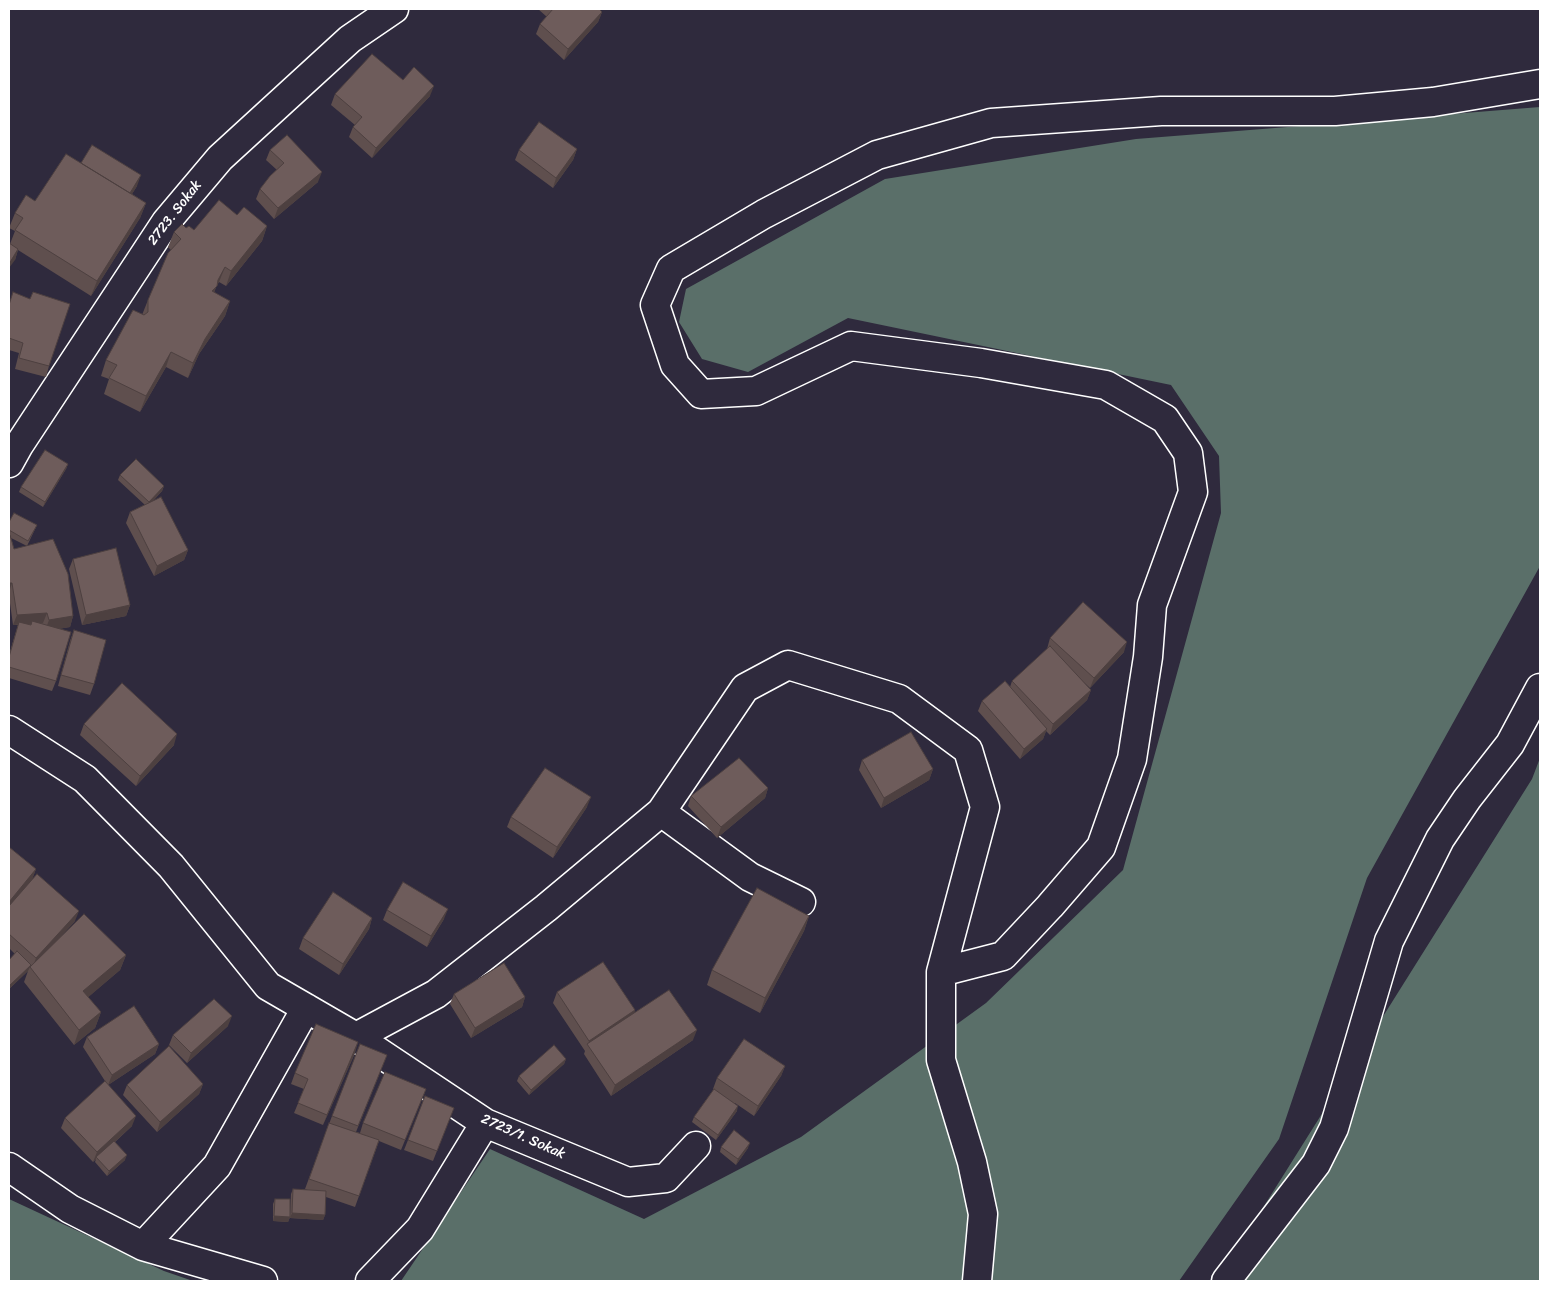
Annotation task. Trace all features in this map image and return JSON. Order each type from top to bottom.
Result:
[{"type":"street","name":"2723. Sokak","points":[[9,463],[18,445],[122,286],[172,214],[220,158],[350,40],[394,9]]},
{"type":"street","points":[[941,972],[1002,956],[1050,906],[1101,847],[1132,759],[1148,657],[1152,605],[1193,492],[1188,453],[1165,419],[1106,385],[981,363],[851,346],[756,391],[701,394],[675,366],[655,305],[671,269],[764,214],[877,155],[991,123],[1161,111],[1335,111],[1432,102],[1540,84]]},
{"type":"street","points":[[356,1037],[436,994],[546,908],[661,812],[745,688],[788,665],[899,699],[968,750],[985,807],[941,972],[941,1060],[972,1162],[983,1214],[977,1281]]},
{"type":"street","points":[[1226,1281],[1316,1164],[1334,1128],[1389,941],[1440,839],[1466,799],[1510,744],[1540,688]]},
{"type":"street","name":"2723/1. Sokak","points":[[9,730],[85,779],[171,866],[268,986],[356,1037],[485,1122],[628,1182],[666,1178],[696,1146]]},
{"type":"street","points":[[661,812],[750,878],[801,902]]},
{"type":"street","points":[[143,1246],[216,1166],[306,1008]]},
{"type":"street","points":[[370,1281],[420,1229],[485,1122]]},
{"type":"street","points":[[9,1166],[70,1209],[143,1246],[263,1281]]},
{"type":"green space","points":[[1540,107],[1540,566],[1367,878],[1279,1139],[1179,1281],[401,1281],[490,1149],[644,1219],[801,1137],[986,1003],[1123,870],[1221,513],[1219,456],[1171,385],[848,318],[748,372],[702,359],[679,322],[686,289],[885,179],[1136,139]]},
{"type":"green space","points":[[1540,758],[1540,1281],[1217,1281],[1532,779]]},
{"type":"green space","points":[[9,1199],[164,1271],[193,1281],[9,1281]]},
{"type":"building","points":[[553,9],[599,9],[602,12],[568,49],[540,24]]},
{"type":"building","points":[[372,54],[403,80],[414,67],[434,86],[376,148],[353,127],[362,117],[335,94]]},
{"type":"building","points":[[539,122],[577,149],[556,178],[519,150]]},
{"type":"building","points":[[287,135],[322,172],[278,208],[260,189],[284,163],[270,150]]},
{"type":"building","points":[[92,145],[141,175],[130,193],[81,163]]},
{"type":"building","points":[[66,154],[146,203],[97,281],[15,230],[23,218],[15,213],[26,195],[35,201]]},
{"type":"building","points":[[219,200],[237,215],[244,207],[267,226],[231,271],[225,267],[217,286],[212,291],[230,301],[205,339],[193,363],[171,352],[146,396],[109,378],[117,365],[106,360],[133,310],[144,315],[148,312],[148,300],[168,253],[181,239],[174,232],[182,224],[186,228],[189,226],[194,230]]},
{"type":"building","points":[[9,243],[18,249],[9,264]]},
{"type":"building","points":[[13,292],[30,299],[33,292],[70,304],[49,366],[19,358],[23,343],[9,338],[9,305]]},
{"type":"building","points":[[45,450],[68,464],[45,502],[21,487]]},
{"type":"building","points":[[136,459],[164,486],[149,502],[120,475]]},
{"type":"building","points":[[161,497],[188,550],[157,566],[130,512]]},
{"type":"building","points":[[14,513],[37,525],[28,541],[9,530],[9,522]]},
{"type":"building","points":[[9,535],[14,549],[53,539],[68,574],[73,616],[49,620],[47,613],[17,615],[12,583],[9,583]]},
{"type":"building","points":[[116,548],[130,605],[86,615],[73,559]]},
{"type":"building","points":[[1083,602],[1127,642],[1094,678],[1050,638]]},
{"type":"building","points":[[32,621],[71,632],[56,681],[9,667],[9,657],[19,622],[31,625]]},
{"type":"building","points":[[74,630],[106,640],[94,684],[61,675]]},
{"type":"building","points":[[1050,646],[1091,690],[1053,724],[1012,681]]},
{"type":"building","points":[[1005,681],[1047,729],[1024,749],[982,701]]},
{"type":"building","points":[[122,683],[177,734],[140,776],[84,724]]},
{"type":"building","points":[[911,732],[933,769],[884,798],[862,760]]},
{"type":"building","points":[[739,758],[768,788],[721,827],[691,796]]},
{"type":"building","points":[[545,768],[591,797],[557,847],[511,817]]},
{"type":"building","points":[[9,847],[36,869],[9,902]]},
{"type":"building","points":[[37,874],[79,911],[36,958],[9,934],[9,906]]},
{"type":"building","points":[[403,882],[448,909],[431,936],[387,910]]},
{"type":"building","points":[[757,888],[809,916],[765,998],[712,970]]},
{"type":"building","points":[[333,892],[372,918],[343,964],[303,938]]},
{"type":"building","points":[[84,914],[126,955],[83,991],[101,1012],[79,1030],[30,967]]},
{"type":"building","points":[[17,951],[31,965],[9,986],[9,960]]},
{"type":"building","points":[[603,962],[635,1010],[589,1041],[557,992]]},
{"type":"building","points":[[504,963],[525,997],[475,1028],[454,994]]},
{"type":"building","points":[[669,990],[697,1030],[615,1085],[587,1044]]},
{"type":"building","points":[[214,999],[232,1016],[191,1053],[173,1035]]},
{"type":"building","points":[[134,1006],[159,1044],[112,1075],[87,1037]]},
{"type":"building","points":[[316,1024],[358,1042],[327,1115],[298,1103],[308,1079],[295,1073]]},
{"type":"building","points":[[744,1039],[785,1066],[758,1106],[717,1078]]},
{"type":"building","points":[[360,1044],[387,1055],[358,1126],[332,1116]]},
{"type":"building","points":[[554,1045],[566,1059],[531,1090],[519,1076]]},
{"type":"building","points":[[169,1046],[203,1084],[160,1122],[127,1085]]},
{"type":"building","points":[[385,1072],[426,1089],[405,1140],[363,1123]]},
{"type":"building","points":[[105,1081],[136,1116],[97,1152],[65,1118]]},
{"type":"building","points":[[714,1089],[738,1106],[718,1135],[694,1117]]},
{"type":"building","points":[[425,1096],[454,1108],[437,1151],[408,1140]]},
{"type":"building","points":[[329,1123],[379,1140],[359,1196],[309,1179]]},
{"type":"building","points":[[734,1130],[750,1143],[738,1159],[721,1147]]},
{"type":"building","points":[[114,1141],[127,1155],[109,1171],[96,1157]]},
{"type":"building","points":[[293,1189],[326,1191],[325,1215],[292,1213]]},
{"type":"building","points":[[275,1199],[290,1199],[290,1217],[274,1216]]}]
